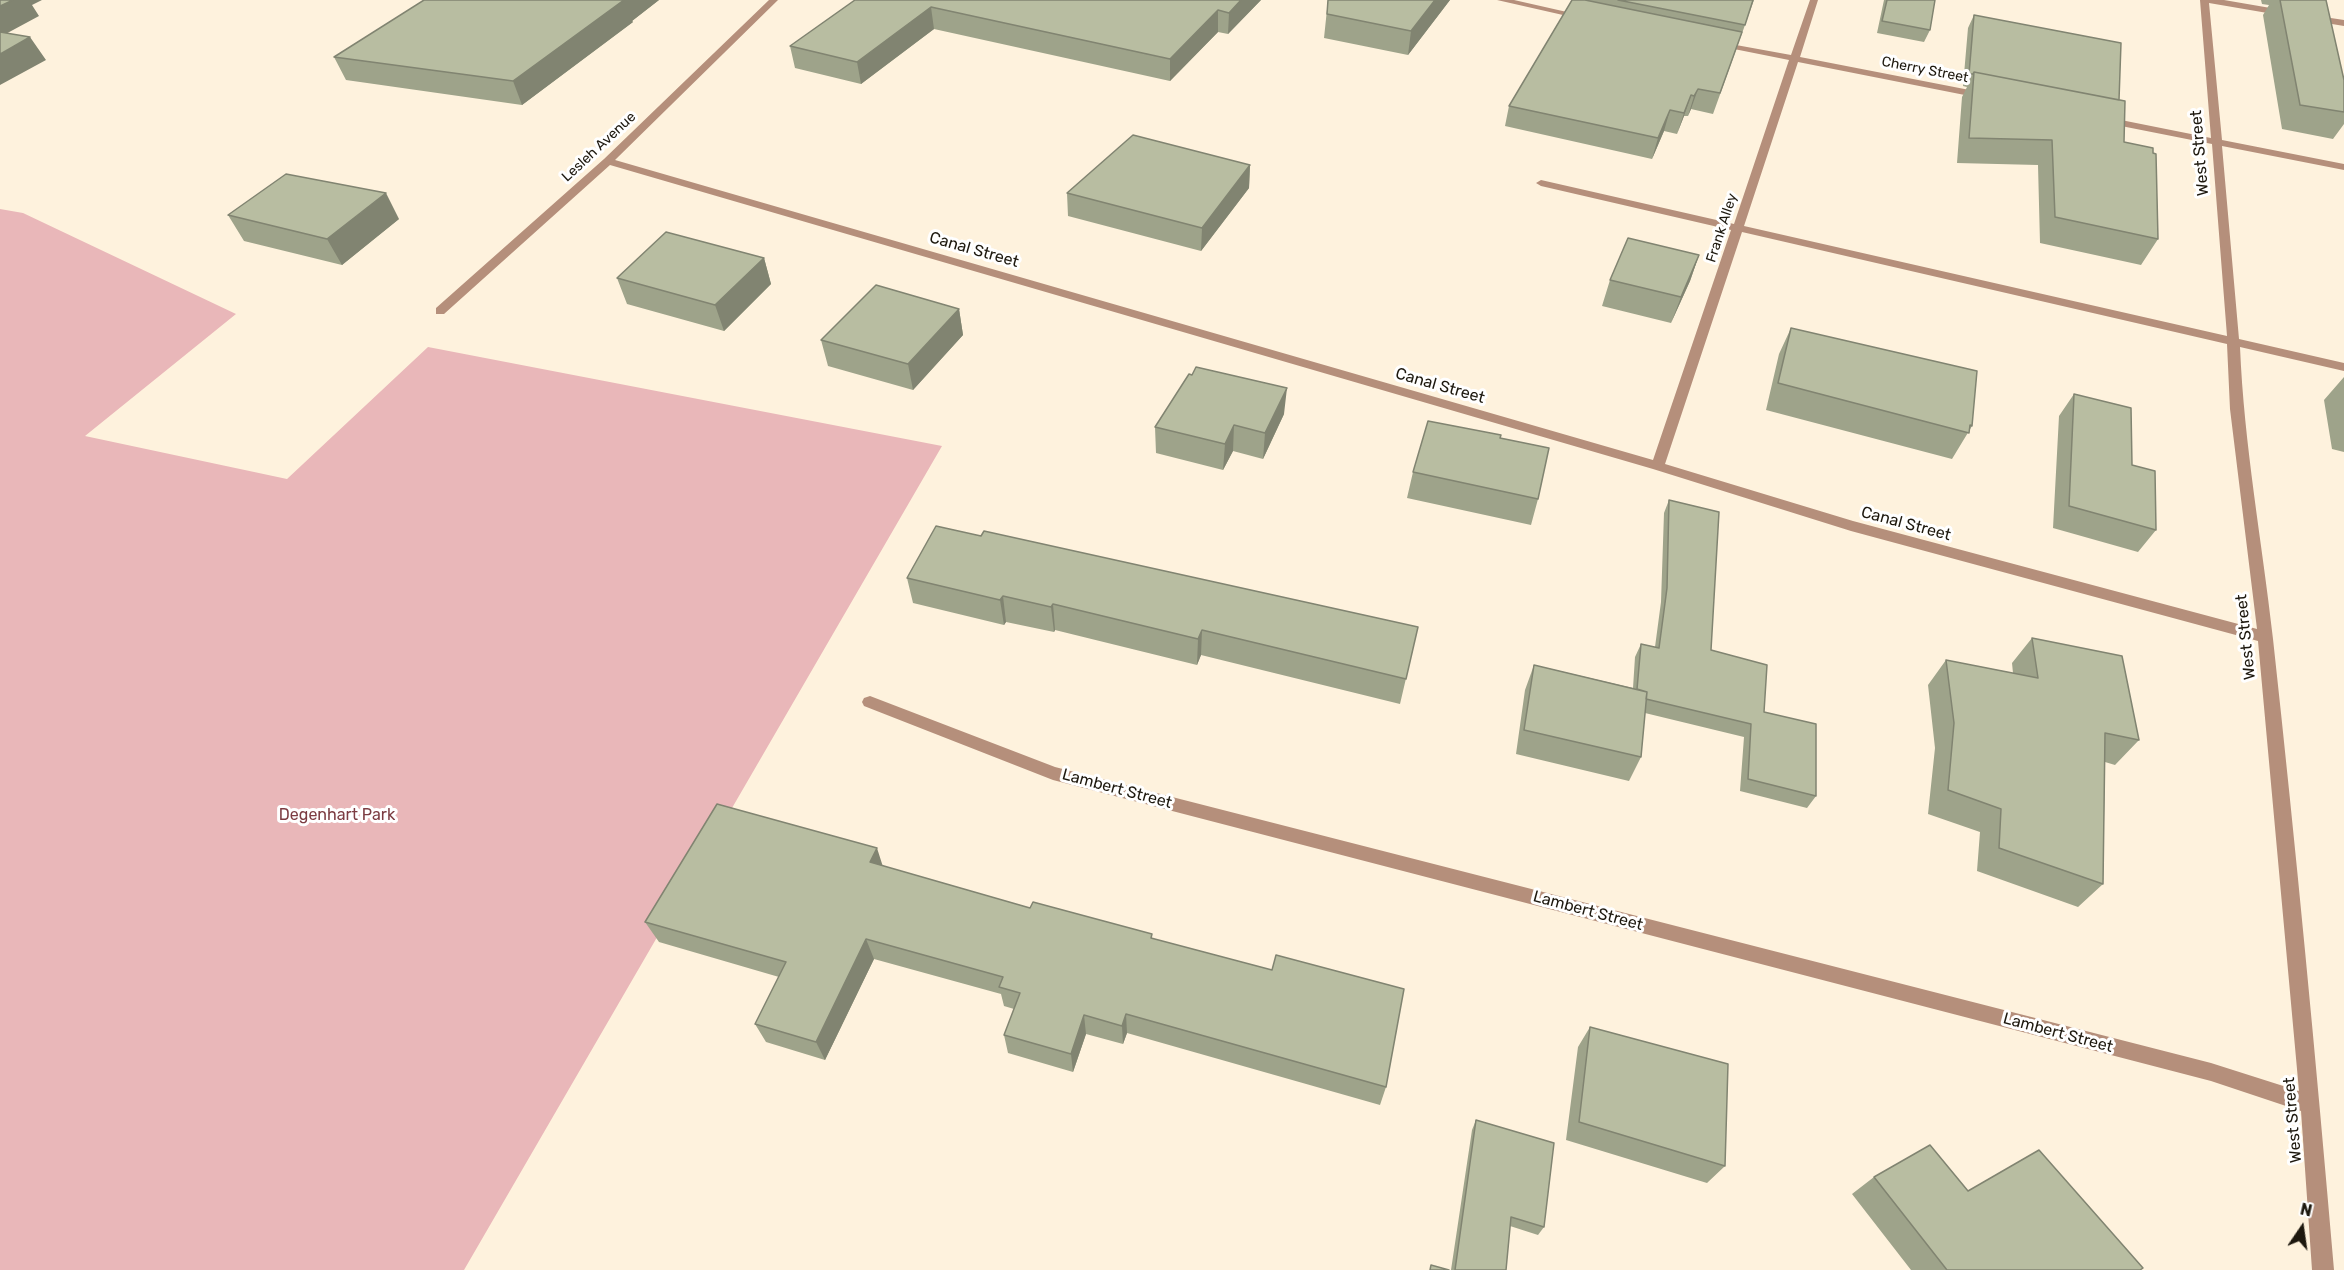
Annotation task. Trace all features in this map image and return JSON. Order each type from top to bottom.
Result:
[{"type":"street","name":"Lesleh Avenue","points":[[440,312],[608,161],[774,0]]},
{"type":"street","points":[[1501,0],[1595,19]]},
{"type":"street","name":"Frank Alley","points":[[1658,466],[1814,0]]},
{"type":"street","points":[[2206,0],[2344,23]]},
{"type":"street","name":"West Street","points":[[2206,0],[2233,340],[2236,410],[2265,637],[2310,1104],[2323,1270]]},
{"type":"street","name":"Cherry Street","points":[[1701,39],[1998,98]]},
{"type":"street","points":[[2091,117],[2344,167]]},
{"type":"street","name":"Canal Street","points":[[608,161],[1658,466],[1851,526],[2265,637]]},
{"type":"street","points":[[1542,183],[1737,230],[2233,340],[2344,367]]},
{"type":"street","name":"Lambert Street","points":[[870,702],[1053,773],[2211,1072],[2310,1104]]},
{"type":"green space","name":"Degenhart Park","points":[[0,209],[23,213],[236,314],[85,436],[287,479],[428,347],[942,446],[464,1270],[0,1270]]},
{"type":"building","points":[[0,0],[13,0],[0,6]]},
{"type":"building","points":[[424,0],[624,0],[513,81],[334,57]]},
{"type":"building","points":[[855,0],[1241,0],[1229,13],[1218,10],[1170,59],[931,7],[857,62],[790,46]]},
{"type":"building","points":[[1328,0],[1435,0],[1411,31],[1327,14]]},
{"type":"building","points":[[1572,0],[1585,0],[1742,32],[1720,93],[1698,89],[1694,96],[1691,95],[1684,113],[1670,110],[1658,138],[1509,106]]},
{"type":"building","points":[[1618,0],[1753,0],[1745,25]]},
{"type":"building","points":[[1887,0],[1935,0],[1930,30],[1882,21]]},
{"type":"building","points":[[2280,0],[2326,0],[2344,80],[2344,112],[2300,105]]},
{"type":"building","points":[[1974,15],[2121,43],[2119,100],[1974,72],[1969,74]]},
{"type":"building","points":[[0,32],[30,37],[0,54]]},
{"type":"building","points":[[1974,72],[2125,101],[2124,142],[2153,148],[2153,153],[2156,154],[2158,239],[2055,217],[2052,140],[1969,138]]},
{"type":"building","points":[[1133,135],[1250,165],[1202,228],[1067,193]]},
{"type":"building","points":[[286,174],[386,193],[327,239],[228,215]]},
{"type":"building","points":[[666,232],[764,258],[715,305],[617,278]]},
{"type":"building","points":[[1628,238],[1699,255],[1681,297],[1610,280]]},
{"type":"building","points":[[876,285],[959,309],[908,364],[821,340]]},
{"type":"building","points":[[1791,328],[1977,371],[1972,426],[1970,425],[1969,433],[1778,383]]},
{"type":"building","points":[[1196,367],[1287,388],[1265,433],[1234,425],[1225,444],[1155,427],[1189,374],[1192,375]]},
{"type":"building","points":[[2074,394],[2131,408],[2132,465],[2155,471],[2156,530],[2069,506]]},
{"type":"building","points":[[1428,421],[1501,435],[1500,438],[1549,448],[1538,499],[1413,472]]},
{"type":"building","points":[[1669,500],[1719,512],[1711,650],[1767,665],[1764,712],[1816,724],[1816,796],[1748,779],[1751,724],[1646,699],[1647,692],[1637,689],[1641,644],[1659,648],[1667,588]]},
{"type":"building","points":[[936,526],[981,536],[984,531],[1418,627],[1406,679],[1202,630],[1198,639],[1053,604],[1051,607],[1003,596],[1000,600],[907,578]]},
{"type":"building","points":[[2032,638],[2122,656],[2139,740],[2105,733],[2103,884],[1999,848],[2001,809],[1948,790],[1954,723],[1946,660],[2038,678]]},
{"type":"building","points":[[1534,665],[1647,692],[1641,757],[1524,730]]},
{"type":"building","points":[[717,804],[877,848],[870,862],[1030,908],[1033,902],[1152,934],[1151,938],[1272,970],[1276,955],[1404,989],[1386,1087],[1126,1014],[1122,1026],[1084,1015],[1071,1054],[1004,1035],[1020,993],[999,987],[1003,977],[866,939],[816,1042],[755,1024],[786,962],[645,922]]},
{"type":"building","points":[[1590,1027],[1728,1064],[1725,1166],[1579,1122]]},
{"type":"building","points":[[1476,1120],[1554,1143],[1544,1227],[1511,1217],[1506,1270],[1455,1270]]},
{"type":"building","points":[[1930,1145],[1968,1191],[2039,1150],[2143,1268],[2140,1270],[1947,1270],[1874,1177]]},
{"type":"building","points":[[1431,1265],[1449,1270],[1430,1270]]}]
